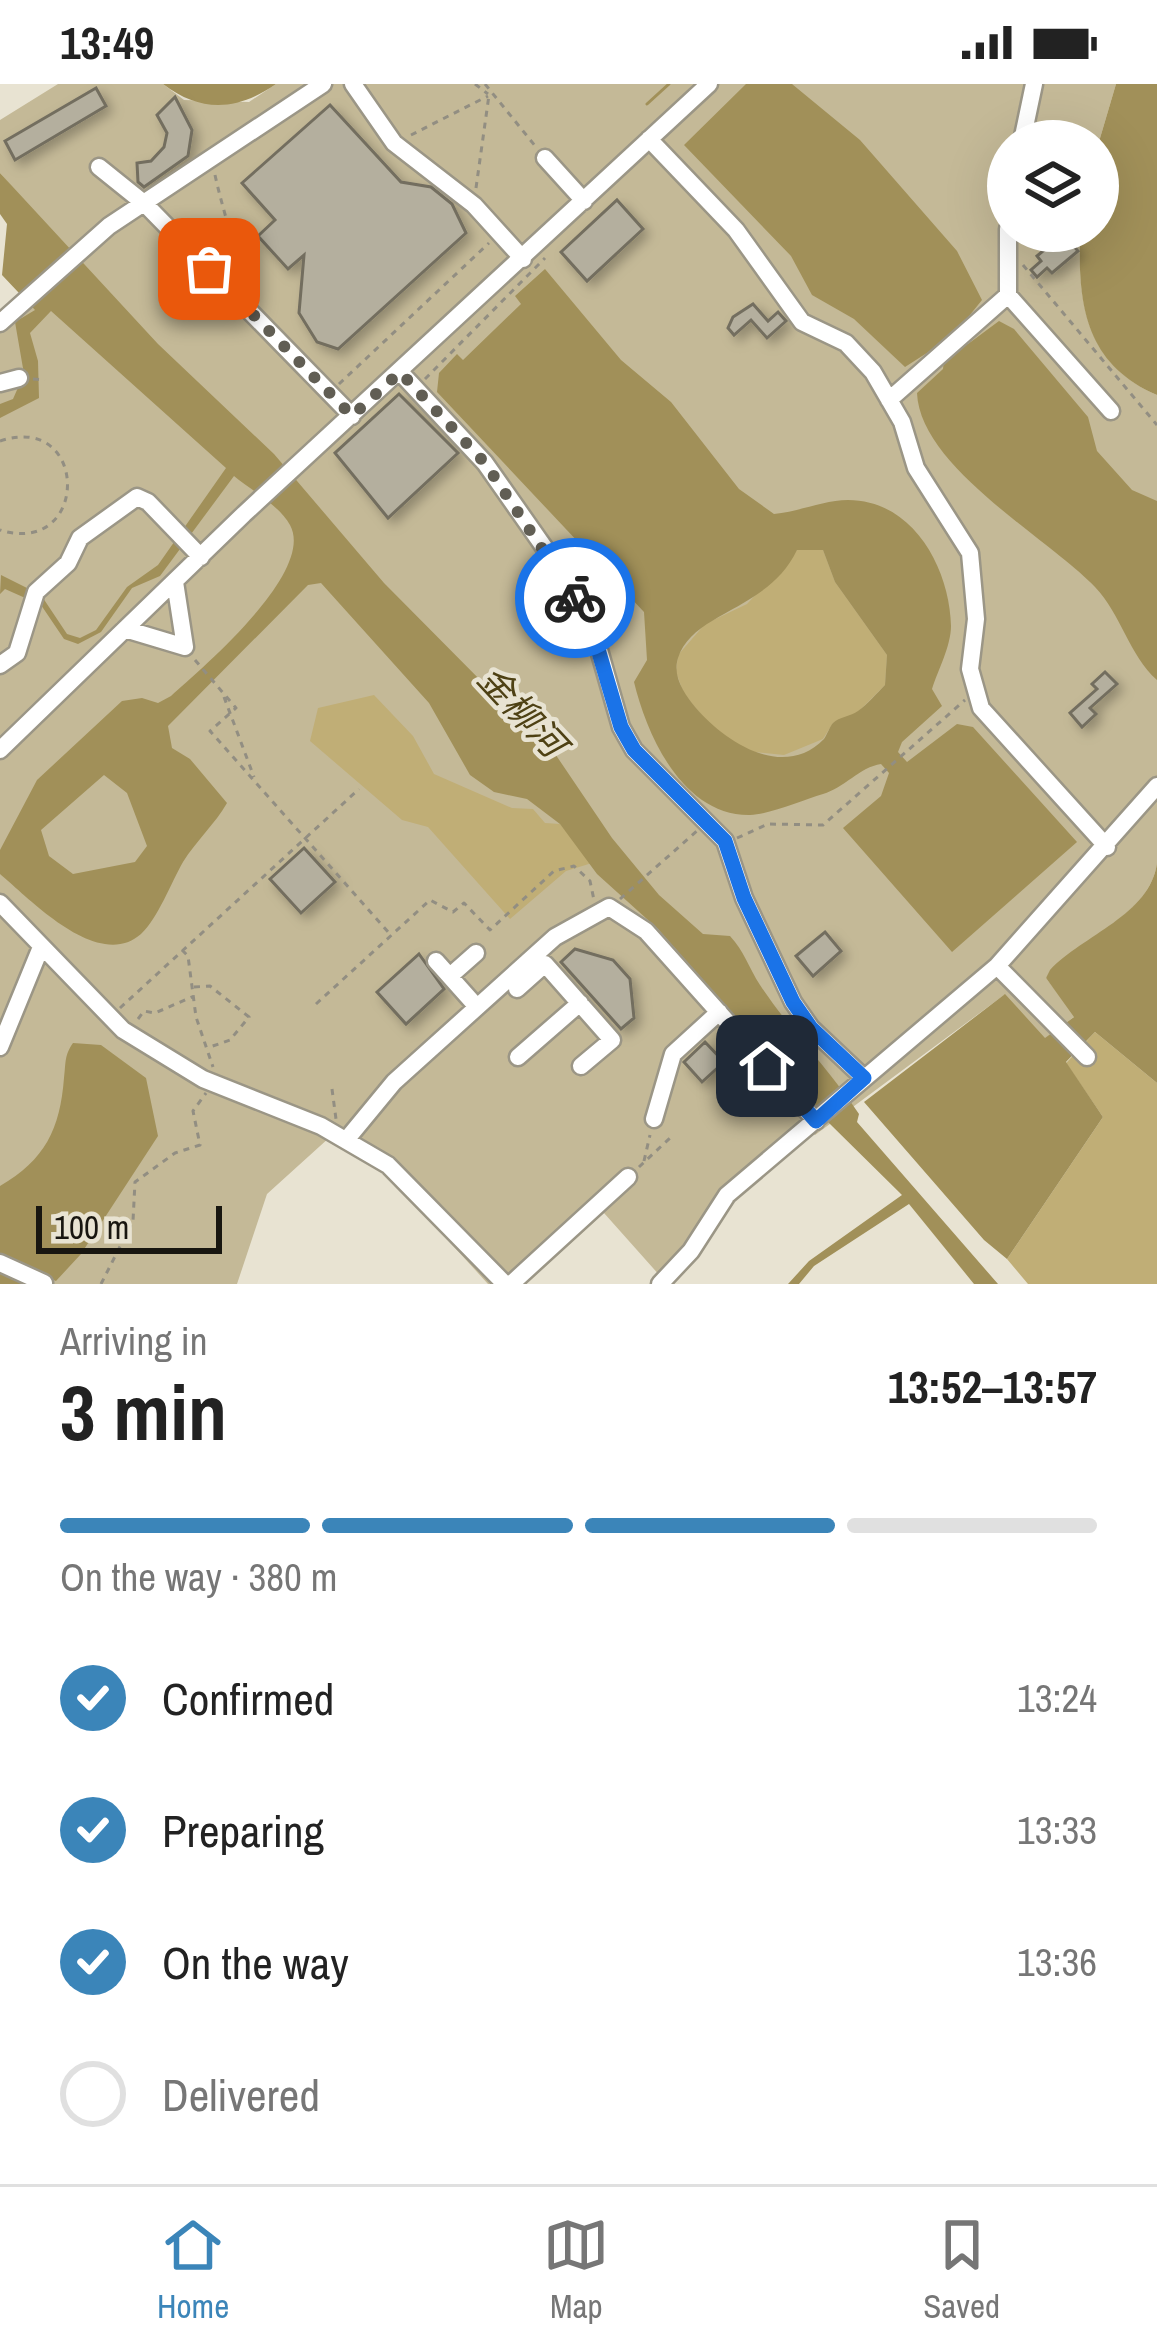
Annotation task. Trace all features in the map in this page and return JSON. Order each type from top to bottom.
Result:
[{"type":"street","points":[[0,323],[13,304],[76,253],[323,84]]},
{"type":"street","points":[[353,84],[394,143],[432,178],[474,205],[523,259]]},
{"type":"street","points":[[3,743],[709,84]]},
{"type":"street","points":[[1026,120],[1034,84]]},
{"type":"street","points":[[649,140],[736,230],[793,313],[846,343],[889,400],[902,422],[916,468],[970,553],[976,619],[970,669],[981,708],[1107,847]]},
{"type":"street","points":[[545,158],[584,201]]},
{"type":"street","points":[[99,167],[145,204],[352,416]]},
{"type":"street","points":[[1005,252],[1008,295],[1111,411]]},
{"type":"street","points":[[889,400],[1008,295]]},
{"type":"street","points":[[400,372],[485,463],[551,557],[592,629],[616,711],[634,750],[725,841],[744,898],[793,1002],[858,1084]]},
{"type":"street","points":[[0,383],[19,378]]},
{"type":"street","points":[[0,665],[17,653],[34,598],[68,563],[80,538],[127,500],[137,496],[148,502],[201,557]]},
{"type":"street","points":[[175,583],[189,653]]},
{"type":"street","points":[[125,629],[189,653]]},
{"type":"street","points":[[660,1284],[691,1251],[727,1195],[998,966],[1157,786]]},
{"type":"street","points":[[0,903],[125,1031],[219,1084],[340,1136],[424,1196],[508,1284],[628,1177]]},
{"type":"street","points":[[517,989],[566,929],[609,907],[631,917],[818,1119]]},
{"type":"street","points":[[0,1047],[41,946]]},
{"type":"street","points":[[450,976],[476,953]]},
{"type":"street","points":[[541,959],[612,1040],[581,1066]]},
{"type":"street","points":[[340,1136],[477,1007],[541,959]]},
{"type":"street","points":[[436,961],[477,1007]]},
{"type":"street","points":[[998,966],[1087,1057]]},
{"type":"street","points":[[518,1057],[580,1003]]},
{"type":"street","points":[[654,1119],[673,1054],[719,1012]]},
{"type":"street","points":[[0,1263],[44,1283]]},
{"type":"path","points":[[475,84],[545,158]]},
{"type":"path","points":[[474,205],[489,95],[484,84]]},
{"type":"path","points":[[394,143],[489,95]]},
{"type":"path","points":[[211,162],[222,215],[236,244],[241,302]]},
{"type":"path","points":[[330,393],[499,234]]},
{"type":"path","points":[[415,388],[544,262],[549,234]]},
{"type":"path","points":[[1006,252],[1024,266],[1157,425]]},
{"type":"path","points":[[0,441],[29,436],[50,446],[62,460],[69,483],[63,509],[43,529],[17,535],[0,530]]},
{"type":"path","points":[[189,653],[236,708],[210,730],[391,935]]},
{"type":"path","points":[[725,841],[768,824],[823,825],[975,691]]},
{"type":"path","points":[[230,713],[257,785]]},
{"type":"path","points":[[110,1017],[358,789]]},
{"type":"path","points":[[621,898],[708,821]]},
{"type":"path","points":[[316,1004],[430,900],[453,911],[464,903],[490,930],[566,866],[574,866],[590,881],[594,917]]},
{"type":"path","points":[[101,1284],[129,1237],[135,1182],[175,1153],[200,1145],[193,1111],[219,1084],[188,956],[182,950]]},
{"type":"path","points":[[192,987],[210,986],[249,1017],[230,1040],[207,1048]]},
{"type":"path","points":[[125,1031],[144,1011],[155,1013],[194,996]]},
{"type":"path","points":[[332,1089],[340,1136]]},
{"type":"path","points":[[643,1163],[654,1119]]},
{"type":"path","points":[[628,1177],[670,1138]]},
{"type":"shaded area","points":[[58,84],[163,84],[184,100],[249,102],[276,84],[1116,84],[1105,120],[987,120],[987,252],[1080,252],[1084,305],[1100,347],[1133,382],[1157,395],[1157,863],[1141,898],[1046,978],[1075,1016],[1045,1039],[1004,995],[815,1135],[804,1126],[661,1277],[604,1213],[526,1284],[488,1284],[384,1170],[330,1137],[267,1194],[237,1284],[0,1284],[0,314],[67,250],[0,173],[0,120]]},
{"type":"shaded area","points":[[163,84],[276,84],[247,99],[219,105],[191,100]]},
{"type":"shaded area","points":[[746,84],[792,84],[860,140],[957,251],[982,300],[957,331],[968,344],[999,321],[1014,329],[1088,417],[1097,451],[1132,490],[1157,501],[1157,680],[1095,587],[990,499],[939,448],[924,421],[917,393],[943,369],[944,359],[933,349],[905,367],[854,319],[812,295],[791,256],[684,145]]},
{"type":"shaded area","points":[[1116,84],[1157,84],[1157,395],[1113,366],[1090,327],[1084,305],[1080,252],[1119,252],[1119,120],[1105,120]]},
{"type":"shaded area","points":[[0,173],[158,344],[274,454],[384,583],[498,698],[541,733],[612,838],[659,895],[703,934],[730,936],[735,942],[772,1002],[859,1114],[857,1122],[998,1284],[974,1284],[909,1204],[814,1266],[799,1284],[788,1284],[809,1261],[902,1195],[830,1124],[658,929],[597,874],[560,824],[527,799],[494,792],[470,775],[429,703],[321,583],[308,585],[168,726],[172,748],[190,759],[227,803],[183,862],[141,934],[124,943],[85,938],[46,914],[0,874],[0,850],[37,780],[122,701],[142,698],[158,703],[206,664],[272,593],[294,545],[285,518],[234,476],[160,576],[132,588],[101,632],[78,644],[64,639],[41,605],[5,589],[0,594],[1,575],[41,595],[67,634],[80,638],[96,630],[127,587],[158,565],[226,468],[51,311],[30,333],[38,361],[39,398],[0,418],[0,404],[13,399],[24,374],[15,322],[35,310],[2,275],[7,224],[0,214]],"holes":[[[104,775],[127,793],[147,846],[135,862],[73,874],[49,856],[41,830]]]},
{"type":"shaded area","points":[[545,269],[621,360],[671,402],[739,489],[774,514],[839,501],[871,503],[892,512],[924,542],[949,605],[949,642],[932,689],[942,706],[902,742],[898,752],[907,762],[957,724],[973,727],[1077,842],[952,952],[843,828],[881,796],[889,773],[881,764],[831,791],[750,815],[726,812],[705,802],[672,769],[648,726],[634,682],[647,660],[644,612],[437,392],[439,373],[457,354],[463,360],[521,304],[515,296]],"holes":[[[797,550],[823,550],[835,582],[887,655],[885,685],[858,711],[833,723],[824,739],[808,751],[791,757],[755,752],[722,733],[696,708],[678,679],[678,658],[699,630],[768,586]]]},
{"type":"shaded area","points":[[797,550],[823,550],[835,582],[887,655],[885,685],[856,714],[833,723],[823,739],[784,755],[745,751],[717,733],[684,694],[676,672],[678,655],[705,624],[747,604]]},
{"type":"shaded area","points":[[374,695],[413,736],[434,774],[512,808],[533,809],[545,823],[560,824],[592,863],[566,871],[510,919],[428,827],[402,820],[310,741],[318,708]]},
{"type":"shaded area","points":[[1157,863],[1157,1083],[1095,1032],[1066,1062],[1103,1117],[1007,1259],[984,1240],[864,1102],[1005,994],[1045,1038],[1074,1017],[1046,978],[1050,970],[1142,897]]},
{"type":"shaded area","points":[[1095,1032],[1157,1083],[1157,1284],[1028,1284],[1007,1259],[1103,1117],[1066,1063]]},
{"type":"shaded area","points":[[73,1043],[101,1045],[146,1078],[158,1136],[81,1254],[56,1281],[44,1276],[38,1284],[0,1284],[0,1186],[39,1154],[54,1128]]},
{"type":"building","points":[[96,88],[106,106],[15,160],[5,141]]},
{"type":"building","points":[[175,97],[192,130],[188,156],[144,187],[138,182],[137,163],[151,161],[164,147],[167,133],[157,115]]},
{"type":"building","points":[[330,105],[401,182],[431,187],[452,204],[466,233],[338,349],[317,342],[299,313],[304,255],[288,269],[258,236],[275,220],[242,183]]},
{"type":"building","points":[[617,200],[643,229],[587,281],[561,252]]},
{"type":"building","points":[[1077,252],[1052,273],[1047,268],[1037,277],[1031,270],[1041,261],[1037,256]]},
{"type":"building","points":[[753,304],[768,321],[778,312],[786,321],[767,338],[751,320],[734,335],[728,328],[733,317]]},
{"type":"building","points":[[399,394],[458,453],[388,518],[335,453]]},
{"type":"building","points":[[1105,672],[1117,684],[1090,708],[1096,714],[1082,727],[1070,713],[1097,689],[1092,684]]},
{"type":"building","points":[[304,848],[335,882],[301,913],[270,879]]},
{"type":"building","points":[[825,932],[841,951],[813,976],[796,956]]},
{"type":"building","points":[[575,949],[613,960],[630,979],[634,1018],[621,1029],[561,962]]},
{"type":"building","points":[[419,954],[444,989],[406,1024],[377,992]]},
{"type":"building","points":[[705,1042],[724,1062],[702,1082],[684,1062]]},
{"type":"waterway","points":[[647,104],[669,84]]},
{"type":"way so far","points":[[209,269],[352,416],[400,372],[485,463],[575,598]]},
{"type":"route","points":[[575,598],[592,629],[621,727],[634,750],[725,841],[744,898],[793,1002],[811,1028],[864,1078],[816,1121],[767,1066]]},
{"type":"water label","name":"金柳河","points":[[522,711]]}]
